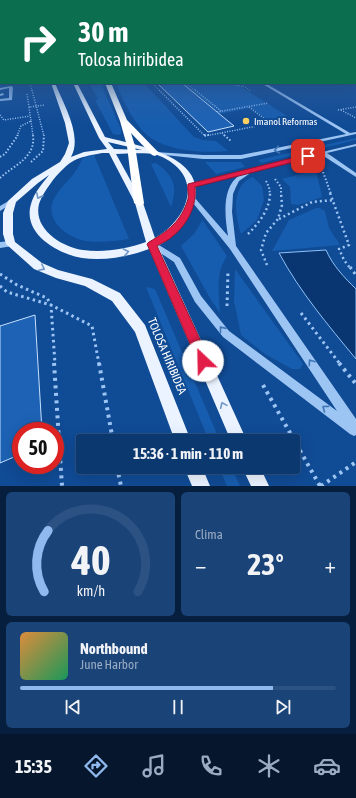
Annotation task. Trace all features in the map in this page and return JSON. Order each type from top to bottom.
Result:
[{"type":"highway","points":[[108,84],[124,121],[132,149],[139,203]]},
{"type":"highway","points":[[124,121],[155,153]]},
{"type":"main road","points":[[53,84],[73,142],[68,156],[46,184],[38,197],[34,207],[34,218],[38,228],[46,237],[58,245],[70,250],[99,255],[131,252],[152,244],[170,234],[183,220],[192,198],[189,178],[181,166],[169,158],[155,153],[132,149],[102,138]]},
{"type":"main road","points":[[75,84],[102,138],[111,150],[139,203],[152,244],[236,434]]},
{"type":"main road","points":[[12,201],[35,181],[62,164],[84,154],[132,149]]},
{"type":"main road","name":"TOLOSA HIRIBIDEA","points":[[12,201],[8,213],[8,234],[6,244],[38,266],[56,274],[88,282],[116,297],[140,329],[180,434]]},
{"type":"main road","points":[[196,474],[201,486]]},
{"type":"main road","points":[[254,474],[260,486]]},
{"type":"street","points":[[265,84],[349,134]]},
{"type":"street","points":[[0,89],[11,87],[11,99],[0,100]]},
{"type":"street","points":[[155,153],[203,157],[241,157],[356,133]]},
{"type":"street","points":[[191,185],[356,145]]},
{"type":"street","points":[[323,153],[356,175]]},
{"type":"street","points":[[233,247],[228,215],[231,192],[237,180],[250,171]]},
{"type":"street","points":[[192,198],[233,247],[356,430]]},
{"type":"street","points":[[0,209],[12,201]]},
{"type":"street","points":[[152,244],[177,260],[198,298],[226,334],[356,430]]},
{"type":"path","points":[[28,165],[43,151],[44,136],[30,84]]},
{"type":"path","points":[[153,84],[204,136],[356,107]]},
{"type":"path","points":[[187,84],[221,112]]},
{"type":"path","points":[[231,84],[255,90]]},
{"type":"path","points":[[0,178],[25,159],[32,150],[34,142],[29,107],[60,103]]},
{"type":"path","points":[[217,112],[270,103]]},
{"type":"path","points":[[248,107],[271,123]]},
{"type":"path","points":[[341,110],[356,118]]},
{"type":"path","points":[[0,115],[4,120],[30,116]]},
{"type":"path","points":[[0,157],[5,154],[16,139],[21,126],[31,121]]},
{"type":"path","points":[[227,128],[231,131]]},
{"type":"path","points":[[323,172],[349,246],[339,249],[344,260],[356,274]]},
{"type":"path","points":[[273,177],[281,187],[282,205],[278,219]]},
{"type":"path","points":[[268,267],[261,250],[266,233],[278,219],[312,202],[334,200]]},
{"type":"path","points":[[0,274],[17,285],[47,298],[51,305],[62,486]]},
{"type":"path","points":[[0,286],[7,292],[51,305],[92,326],[112,434]]},
{"type":"path","points":[[298,310],[356,384]]},
{"type":"path","points":[[321,486],[356,462]]},
{"type":"path","points":[[118,474],[121,486]]},
{"type":"shaded area","points":[[90,84],[101,84],[121,129],[121,134],[113,134],[95,100],[98,99]]},
{"type":"shaded area","points":[[116,84],[145,84],[194,137],[203,140],[216,141],[228,151],[194,151],[170,147],[159,142],[149,137],[141,129],[124,101]]},
{"type":"shaded area","points":[[183,84],[237,84],[287,116],[268,120],[251,108],[219,114]]},
{"type":"shaded area","points":[[356,138],[356,140],[261,163],[258,160]]},
{"type":"shaded area","points":[[94,155],[129,239],[97,242],[79,239],[72,236],[60,227],[55,222],[52,215],[51,208],[58,193],[75,172],[83,158]]},
{"type":"shaded area","points":[[205,162],[241,162],[245,167],[216,174]]},
{"type":"shaded area","points":[[156,163],[167,172],[173,182],[174,193],[171,207],[151,164]]},
{"type":"shaded area","points":[[316,170],[322,197],[298,205],[291,204],[290,187],[282,179]]},
{"type":"shaded area","points":[[253,177],[262,186],[264,200],[257,220],[241,234],[237,219],[236,202],[241,187],[246,181]]},
{"type":"shaded area","points":[[316,208],[320,208],[325,211],[329,228],[340,245],[272,251],[289,220]]},
{"type":"shaded area","points":[[202,221],[227,256],[223,263],[219,277],[220,313],[211,300],[181,246],[194,234]]},
{"type":"shaded area","points":[[326,250],[335,266],[356,289],[356,359],[305,295],[279,253]]},
{"type":"shaded area","points":[[235,269],[303,364],[300,369],[292,369],[265,354],[241,335],[234,301]]},
{"type":"shaded area","points":[[146,287],[155,289],[217,434],[206,434]]},
{"type":"shaded area","points":[[222,474],[234,474],[240,486],[227,486]]},
{"type":"building","points":[[158,84],[183,84],[234,126],[208,132]]},
{"type":"building","points":[[35,315],[41,422],[12,422],[12,458],[0,463],[0,326]]},
{"type":"place","name":"Imanol Reformas","points":[[246,121]]},
{"type":"route","points":[[203,361],[152,244],[170,234],[183,220],[192,198],[193,192],[191,185],[308,156]]}]
